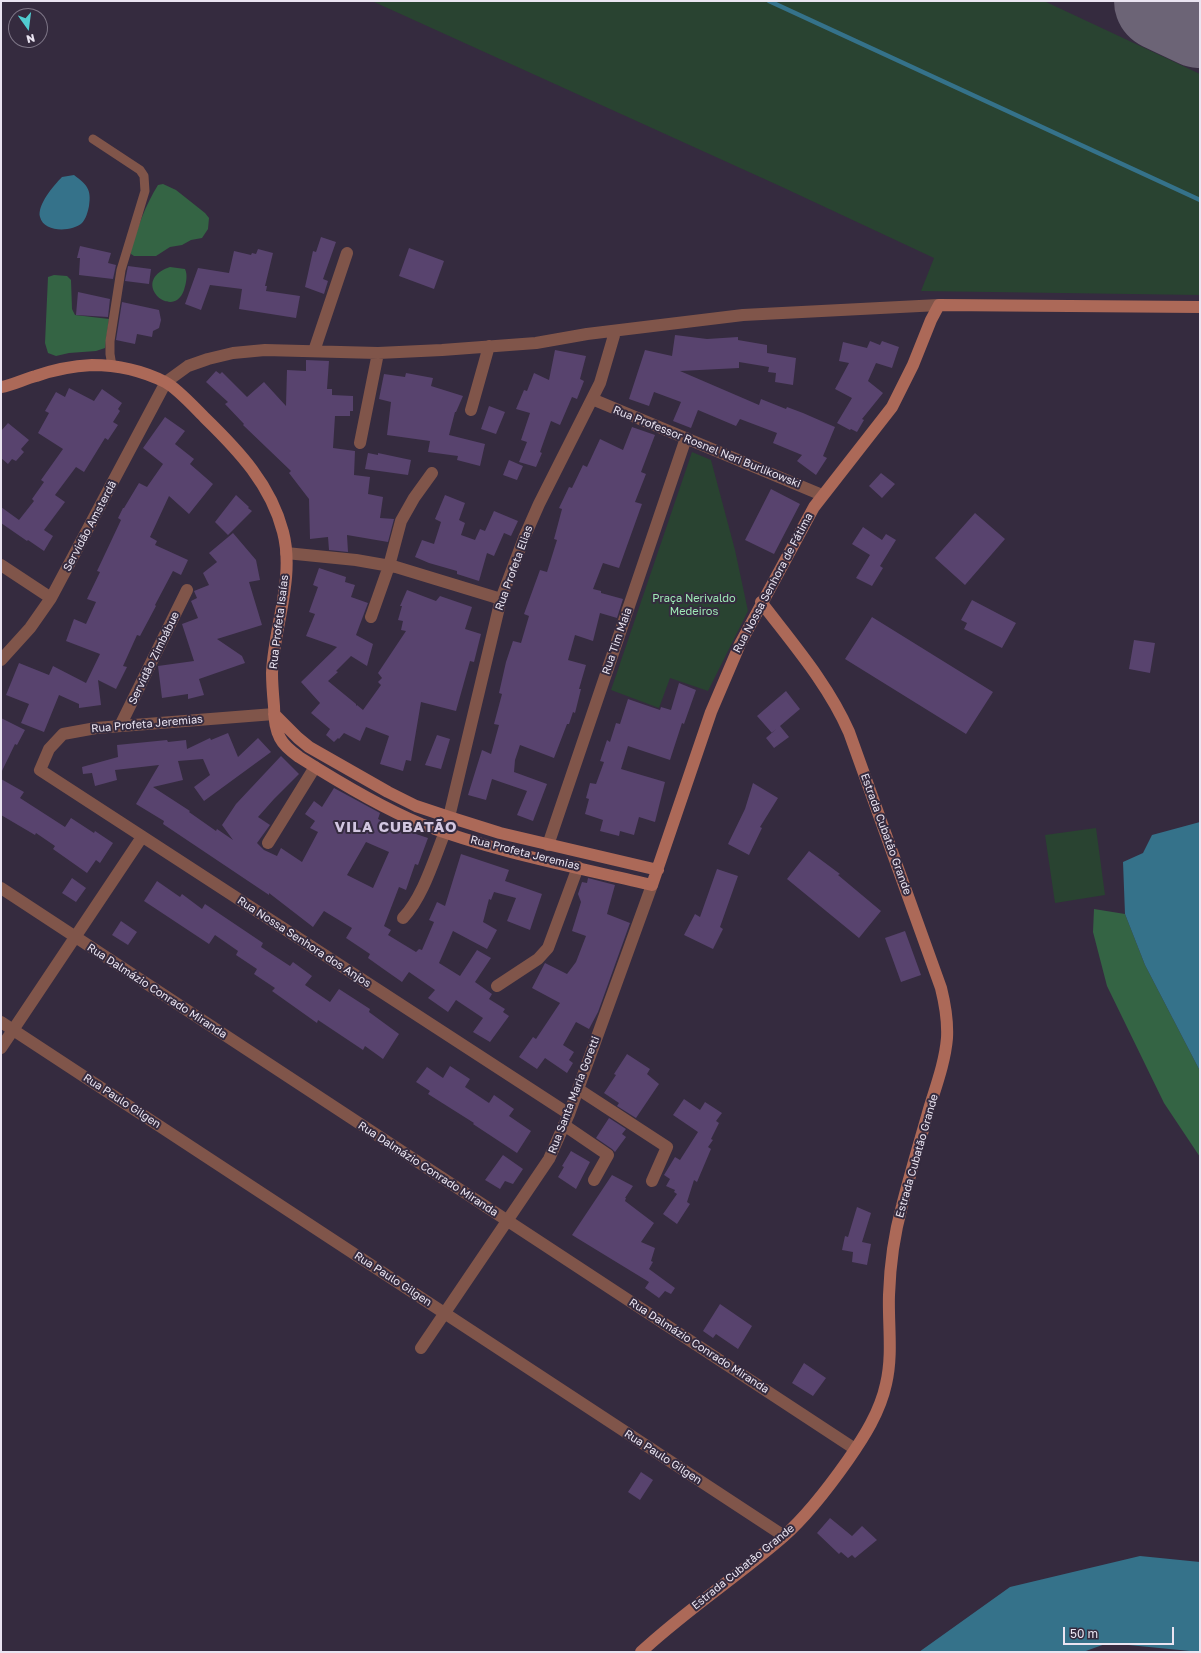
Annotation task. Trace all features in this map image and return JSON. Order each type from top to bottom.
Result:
[{"type":"street","points":[[314,351],[348,253]]},
{"type":"street","points":[[1,387],[66,368],[91,365],[112,366],[141,373],[166,382],[188,366],[233,353],[265,350],[378,353],[536,343],[587,334],[615,332],[743,315],[939,305],[1200,307]]},
{"type":"street","name":"Rua Nossa Senhora de Fátima","points":[[652,885],[721,685],[740,644],[761,602],[822,494],[892,407],[913,365],[931,320],[939,305]]},
{"type":"street","name":"Rua Profeta Elias","points":[[449,817],[501,599],[524,538],[539,504],[600,383],[615,332]]},
{"type":"street","points":[[471,410],[489,346]]},
{"type":"street","points":[[360,443],[378,353]]},
{"type":"street","name":"Rua Profeta Isaías","points":[[166,382],[229,442],[260,479],[277,513],[283,532],[286,553],[284,597],[272,672],[274,714]]},
{"type":"street","name":"Servidão Amsterdã","points":[[1,660],[30,628],[51,598],[166,382]]},
{"type":"street","name":"Rua Professor Rosnel Neri Burlikowski","points":[[592,399],[822,494]]},
{"type":"street","name":"Rua Tim Maia","points":[[548,845],[686,438]]},
{"type":"street","points":[[371,617],[389,566],[404,516],[432,473]]},
{"type":"street","points":[[286,553],[356,560],[389,566],[501,599]]},
{"type":"street","points":[[1,565],[51,598]]},
{"type":"street","name":"Servidão Zimbábue","points":[[120,726],[187,590]]},
{"type":"street","name":"Estrada Cubatão Grande","points":[[641,1652],[694,1607],[784,1536],[814,1505],[855,1449],[876,1413],[886,1384],[890,1361],[889,1294],[891,1262],[901,1208],[944,1056],[947,1039],[946,1008],[935,969],[842,716],[822,683],[761,602]]},
{"type":"street","name":"Rua Profeta Jeremias","points":[[40,770],[49,749],[62,734],[96,728],[274,714],[298,738],[326,757],[416,806],[500,833],[658,870]]},
{"type":"street","name":"Rua Profeta Jeremias","points":[[274,714],[276,728],[280,738],[289,749],[315,767],[398,813],[420,823],[445,832],[504,849],[652,885]]},
{"type":"street","points":[[268,843],[315,767]]},
{"type":"street","name":"Rua Nossa Senhora dos Anjos","points":[[40,770],[566,1120],[608,1155],[594,1180]]},
{"type":"street","points":[[403,918],[413,906],[419,894],[445,832],[449,817]]},
{"type":"street","points":[[1,1048],[142,837]]},
{"type":"street","points":[[497,986],[538,959],[548,948],[578,867]]},
{"type":"street","name":"Rua Santa Maria Goretti","points":[[421,1348],[549,1159],[578,1089],[652,885]]},
{"type":"street","name":"Rua Dalmázio Conrado Miranda","points":[[1,888],[855,1449]]},
{"type":"street","name":"Rua Paulo Gilgen","points":[[1,1022],[784,1536]]},
{"type":"street","points":[[578,1089],[667,1147],[652,1180]]},
{"type":"lane","points":[[93,139],[140,170],[146,183],[121,270],[110,341],[112,366]]},
{"type":"green space","points":[[372,1],[1044,1],[1200,74],[1200,295],[921,291],[934,258],[782,187]]},
{"type":"green space","points":[[163,184],[176,190],[205,213],[209,218],[208,229],[202,238],[191,240],[182,245],[170,247],[156,256],[134,256],[131,254],[131,250],[142,216],[158,185]]},
{"type":"green space","points":[[170,267],[185,269],[187,277],[184,290],[179,299],[171,302],[157,296],[153,289],[153,281],[158,273]]},
{"type":"green space","points":[[54,275],[67,276],[71,280],[72,309],[75,315],[109,319],[105,348],[96,351],[69,353],[56,356],[48,353],[45,343],[48,277]]},
{"type":"green space","name":"Praça Nerivaldo Medeiros","points":[[692,452],[711,460],[735,550],[748,611],[708,691],[670,678],[659,708],[611,690]]},
{"type":"green space","points":[[1096,828],[1105,895],[1055,903],[1045,835]]},
{"type":"green space","points":[[1094,909],[1125,914],[1145,965],[1200,1071],[1200,1157],[1164,1103],[1107,986],[1093,932]]},
{"type":"water","points":[[74,175],[85,184],[90,195],[89,206],[85,219],[82,223],[72,228],[59,229],[47,226],[40,217],[41,207],[44,201],[62,177]]},
{"type":"water","points":[[1200,822],[1200,1071],[1145,965],[1125,914],[1123,862],[1143,853],[1152,835]]},
{"type":"water","points":[[1140,1556],[1200,1562],[1200,1652],[1108,1643],[1083,1652],[919,1652],[1010,1587]]},
{"type":"building","points":[[321,237],[336,242],[323,279],[328,281],[324,294],[305,287],[313,251],[316,252]]},
{"type":"building","points":[[80,246],[111,253],[108,263],[116,265],[113,279],[79,275],[80,258],[77,258]]},
{"type":"building","points":[[409,248],[444,261],[434,289],[399,276]]},
{"type":"building","points":[[258,249],[273,253],[265,286],[267,286],[266,291],[300,296],[296,318],[239,309],[242,289],[210,285],[201,310],[185,304],[198,268],[229,273],[234,251],[251,255],[252,253],[256,254]]},
{"type":"building","points":[[128,266],[151,269],[149,284],[125,281]]},
{"type":"building","points":[[78,292],[110,299],[108,317],[76,315]]},
{"type":"building","points":[[122,302],[159,310],[161,320],[159,328],[153,331],[152,337],[137,334],[135,344],[116,340]]},
{"type":"building","points":[[675,335],[707,339],[738,337],[738,340],[767,345],[767,353],[796,358],[793,385],[775,382],[776,373],[768,372],[769,367],[739,362],[739,368],[680,371],[759,405],[761,399],[786,409],[787,407],[803,413],[835,427],[823,456],[827,458],[816,475],[797,461],[802,455],[773,443],[777,433],[740,419],[736,426],[698,410],[691,428],[673,421],[681,402],[654,392],[649,406],[629,399],[645,350],[672,356]]},
{"type":"building","points":[[870,341],[880,345],[882,341],[899,347],[892,368],[876,363],[868,381],[883,393],[862,419],[864,420],[857,432],[837,423],[852,398],[835,389],[849,363],[839,361],[843,342],[867,348]]},
{"type":"building","points":[[555,350],[586,356],[580,379],[584,381],[577,399],[572,397],[560,425],[551,421],[540,452],[542,453],[536,467],[519,462],[527,442],[521,440],[530,413],[516,409],[524,390],[527,391],[534,373],[549,380]]},
{"type":"building","points":[[306,360],[329,361],[327,389],[332,389],[332,395],[353,396],[353,411],[350,411],[350,416],[335,416],[333,448],[355,451],[354,475],[370,477],[368,494],[383,497],[380,518],[394,519],[388,542],[347,535],[348,552],[329,550],[328,537],[310,539],[309,499],[289,473],[291,471],[243,425],[244,424],[225,404],[228,402],[206,382],[216,371],[220,374],[222,372],[247,397],[264,382],[286,406],[287,370],[306,371]]},
{"type":"building","points":[[406,373],[433,378],[431,386],[463,396],[455,412],[449,435],[485,444],[480,466],[457,460],[458,456],[428,452],[430,441],[387,435],[391,402],[379,399],[384,374],[405,377]]},
{"type":"building","points":[[69,388],[94,401],[102,389],[122,403],[118,409],[120,411],[113,422],[118,425],[108,440],[105,438],[84,472],[76,467],[55,495],[65,502],[44,530],[53,536],[44,551],[1,523],[1,507],[19,520],[34,501],[32,499],[44,482],[41,480],[63,449],[38,433],[49,413],[45,411],[56,392],[65,397]]},
{"type":"building","points":[[489,406],[505,412],[496,434],[481,429]]},
{"type":"building","points":[[165,417],[185,431],[175,444],[194,459],[190,464],[213,484],[189,514],[169,496],[150,537],[157,541],[155,545],[188,560],[181,575],[173,571],[140,636],[137,635],[123,666],[127,667],[116,689],[98,680],[101,705],[79,708],[79,704],[59,695],[44,732],[21,723],[29,704],[6,695],[19,663],[49,675],[53,666],[86,683],[100,654],[66,641],[74,619],[86,624],[96,602],[87,599],[100,572],[97,571],[121,520],[118,518],[123,508],[139,483],[147,487],[163,464],[143,448]]},
{"type":"building","points":[[8,423],[29,440],[21,449],[24,452],[16,461],[12,459],[8,464],[1,458],[1,431]]},
{"type":"building","points":[[632,427],[655,435],[641,472],[646,474],[635,502],[642,504],[619,568],[603,563],[593,589],[601,591],[601,593],[623,599],[617,618],[600,613],[593,641],[575,635],[568,660],[586,665],[579,689],[581,689],[575,713],[573,712],[569,724],[567,724],[554,758],[520,745],[515,760],[514,772],[547,784],[533,821],[517,815],[527,791],[492,779],[486,800],[468,795],[482,750],[491,754],[499,725],[494,724],[502,694],[499,693],[506,662],[513,641],[521,643],[529,616],[524,614],[540,570],[547,572],[557,540],[554,539],[562,509],[559,508],[569,487],[572,488],[583,465],[587,467],[600,439],[623,450]]},
{"type":"building","points":[[368,453],[378,455],[378,453],[411,460],[408,475],[365,469]]},
{"type":"building","points":[[509,460],[523,466],[517,480],[503,475]]},
{"type":"building","points":[[881,473],[895,484],[882,498],[869,486]]},
{"type":"building","points":[[771,489],[800,504],[774,554],[745,540]]},
{"type":"building","points":[[236,495],[252,511],[228,535],[215,522]]},
{"type":"building","points":[[445,495],[465,503],[459,520],[465,523],[461,535],[475,540],[480,529],[485,531],[494,511],[518,521],[511,536],[504,533],[494,556],[487,553],[479,581],[457,574],[457,571],[429,563],[415,557],[422,540],[434,544],[441,522],[435,519]]},
{"type":"building","points":[[975,513],[1005,539],[965,585],[935,558]]},
{"type":"building","points":[[863,527],[882,540],[886,534],[896,540],[880,566],[883,568],[872,586],[856,578],[870,555],[852,544]]},
{"type":"building","points":[[233,533],[256,560],[260,580],[249,582],[262,625],[217,639],[242,656],[245,663],[199,679],[204,695],[188,699],[188,694],[162,698],[158,666],[194,661],[182,624],[198,618],[191,601],[197,598],[194,591],[209,585],[203,573],[217,562],[209,553]]},
{"type":"building","points":[[319,568],[346,577],[345,582],[355,585],[351,597],[368,603],[356,635],[373,644],[367,666],[351,656],[336,671],[338,672],[328,681],[356,704],[356,706],[357,705],[363,710],[381,685],[378,682],[382,678],[378,673],[406,631],[401,630],[403,621],[398,620],[402,606],[400,606],[407,590],[436,601],[440,596],[472,607],[465,629],[481,634],[474,662],[470,661],[456,711],[421,702],[411,761],[406,760],[403,771],[380,764],[389,736],[366,727],[360,741],[344,733],[334,742],[326,735],[330,729],[311,713],[320,703],[301,682],[337,647],[306,636],[315,614],[309,612],[318,587],[313,585]]},
{"type":"building","points":[[972,600],[1016,623],[1002,648],[964,629],[967,623],[961,620]]},
{"type":"building","points":[[872,617],[993,692],[966,734],[845,659]]},
{"type":"building","points":[[1134,640],[1155,643],[1150,673],[1129,669]]},
{"type":"building","points":[[679,683],[696,690],[684,724],[682,723],[670,760],[628,746],[621,769],[665,782],[655,822],[639,817],[634,835],[620,831],[619,836],[600,831],[603,820],[585,814],[589,799],[586,798],[590,783],[596,784],[604,762],[600,761],[607,740],[610,742],[616,723],[620,724],[628,699],[660,710],[661,707],[671,710]]},
{"type":"building","points":[[786,691],[800,709],[780,726],[789,737],[774,748],[766,738],[772,733],[757,716]]},
{"type":"building","points":[[1,718],[25,730],[17,745],[15,744],[1,773]]},
{"type":"building","points":[[228,733],[238,757],[258,738],[271,752],[204,801],[194,787],[210,775],[203,759],[178,761],[183,780],[153,787],[190,811],[189,812],[216,831],[217,829],[233,840],[222,825],[236,804],[281,756],[299,774],[258,817],[270,825],[257,843],[264,850],[277,856],[281,848],[302,862],[318,832],[310,828],[315,821],[305,814],[314,801],[322,807],[334,788],[380,813],[378,819],[406,833],[407,831],[428,838],[418,865],[415,864],[406,890],[399,887],[384,926],[391,930],[388,935],[416,952],[419,949],[422,950],[434,922],[429,920],[437,902],[445,906],[461,854],[509,870],[505,881],[542,894],[530,930],[507,921],[516,898],[494,892],[491,900],[489,899],[483,922],[497,930],[487,949],[453,931],[439,963],[460,976],[477,950],[491,958],[475,982],[492,994],[489,999],[505,1009],[503,1012],[509,1016],[490,1042],[473,1032],[483,1018],[456,1000],[448,1012],[428,998],[435,990],[409,972],[402,982],[368,958],[370,954],[346,938],[352,928],[324,911],[313,927],[269,893],[269,895],[163,824],[164,821],[136,804],[159,765],[115,770],[117,780],[95,786],[92,773],[83,774],[82,767],[118,757],[117,745],[167,740],[168,742],[186,740],[187,749],[210,738],[211,740]],"holes":[[[366,842],[389,852],[373,888],[347,875]]]},
{"type":"building","points":[[437,735],[450,739],[441,769],[425,765]]},
{"type":"building","points":[[1,779],[24,792],[20,798],[65,827],[71,818],[113,843],[100,863],[96,860],[87,873],[53,849],[55,846],[36,833],[35,835],[1,815]]},
{"type":"building","points":[[753,783],[778,798],[760,827],[762,828],[749,855],[728,844],[745,809]]},
{"type":"building","points":[[809,851],[840,874],[838,875],[881,911],[859,938],[787,879]]},
{"type":"building","points":[[717,869],[738,876],[720,927],[723,929],[713,949],[684,935],[695,914],[700,917]]},
{"type":"building","points":[[72,878],[86,888],[76,902],[62,893]]},
{"type":"building","points":[[588,878],[615,885],[607,914],[630,923],[598,1012],[589,1029],[576,1022],[563,1045],[574,1052],[569,1060],[573,1063],[567,1073],[545,1058],[537,1069],[519,1057],[533,1037],[536,1039],[560,1003],[532,988],[545,963],[567,974],[576,962],[586,936],[572,931],[581,902],[578,894],[582,882],[587,883]]},
{"type":"building","points":[[157,881],[180,897],[182,894],[202,909],[205,904],[263,943],[261,947],[290,966],[293,962],[312,976],[305,985],[330,1002],[339,989],[370,1009],[369,1012],[399,1034],[383,1059],[365,1046],[363,1050],[318,1020],[317,1023],[272,991],[275,988],[254,974],[257,969],[236,955],[238,951],[215,935],[209,944],[144,901]]},
{"type":"building","points":[[121,921],[137,932],[128,945],[112,935]]},
{"type":"building","points":[[905,931],[921,975],[901,982],[885,938]]},
{"type":"building","points":[[627,1054],[650,1069],[647,1074],[659,1084],[636,1118],[617,1106],[619,1103],[604,1093]]},
{"type":"building","points":[[450,1066],[470,1079],[465,1087],[489,1103],[494,1095],[514,1109],[509,1116],[531,1131],[517,1153],[473,1124],[474,1123],[428,1094],[430,1091],[416,1082],[427,1067],[443,1078]]},
{"type":"building","points":[[684,1099],[700,1110],[705,1102],[722,1113],[716,1121],[719,1123],[711,1139],[713,1140],[708,1147],[711,1149],[697,1182],[694,1180],[687,1202],[690,1204],[677,1224],[663,1214],[677,1194],[674,1192],[675,1190],[666,1186],[670,1179],[664,1175],[675,1157],[680,1160],[698,1132],[673,1115]]},
{"type":"building","points":[[609,1118],[626,1129],[622,1134],[626,1137],[615,1152],[596,1138]]},
{"type":"building","points":[[571,1151],[590,1162],[576,1189],[558,1177],[564,1167],[562,1166]]},
{"type":"building","points":[[503,1155],[523,1169],[513,1184],[505,1181],[500,1189],[485,1180]]},
{"type":"building","points":[[612,1175],[633,1186],[625,1198],[625,1201],[654,1223],[641,1242],[655,1248],[651,1261],[653,1262],[649,1269],[675,1288],[671,1294],[665,1291],[659,1298],[645,1288],[649,1282],[572,1235]]},
{"type":"building","points":[[857,1207],[871,1213],[862,1242],[871,1244],[867,1265],[852,1262],[853,1252],[842,1250],[845,1236],[848,1237]]},
{"type":"building","points":[[720,1304],[752,1326],[738,1349],[716,1334],[713,1338],[703,1331]]},
{"type":"building","points":[[804,1363],[826,1378],[813,1396],[792,1383]]},
{"type":"building","points":[[641,1472],[653,1480],[640,1500],[628,1492]]},
{"type":"building","points":[[830,1518],[852,1536],[862,1526],[877,1540],[855,1558],[852,1555],[848,1558],[841,1552],[839,1554],[817,1533]]},
{"type":"waterway","points":[[769,1],[1200,200]]},
{"type":"taxiway","points":[[1169,1],[1179,3],[1188,1]]},
{"type":"runway","points":[[1164,1],[1200,18]]},
{"type":"district","name":"VILA CUBATÃO","points":[[396,827]]}]
